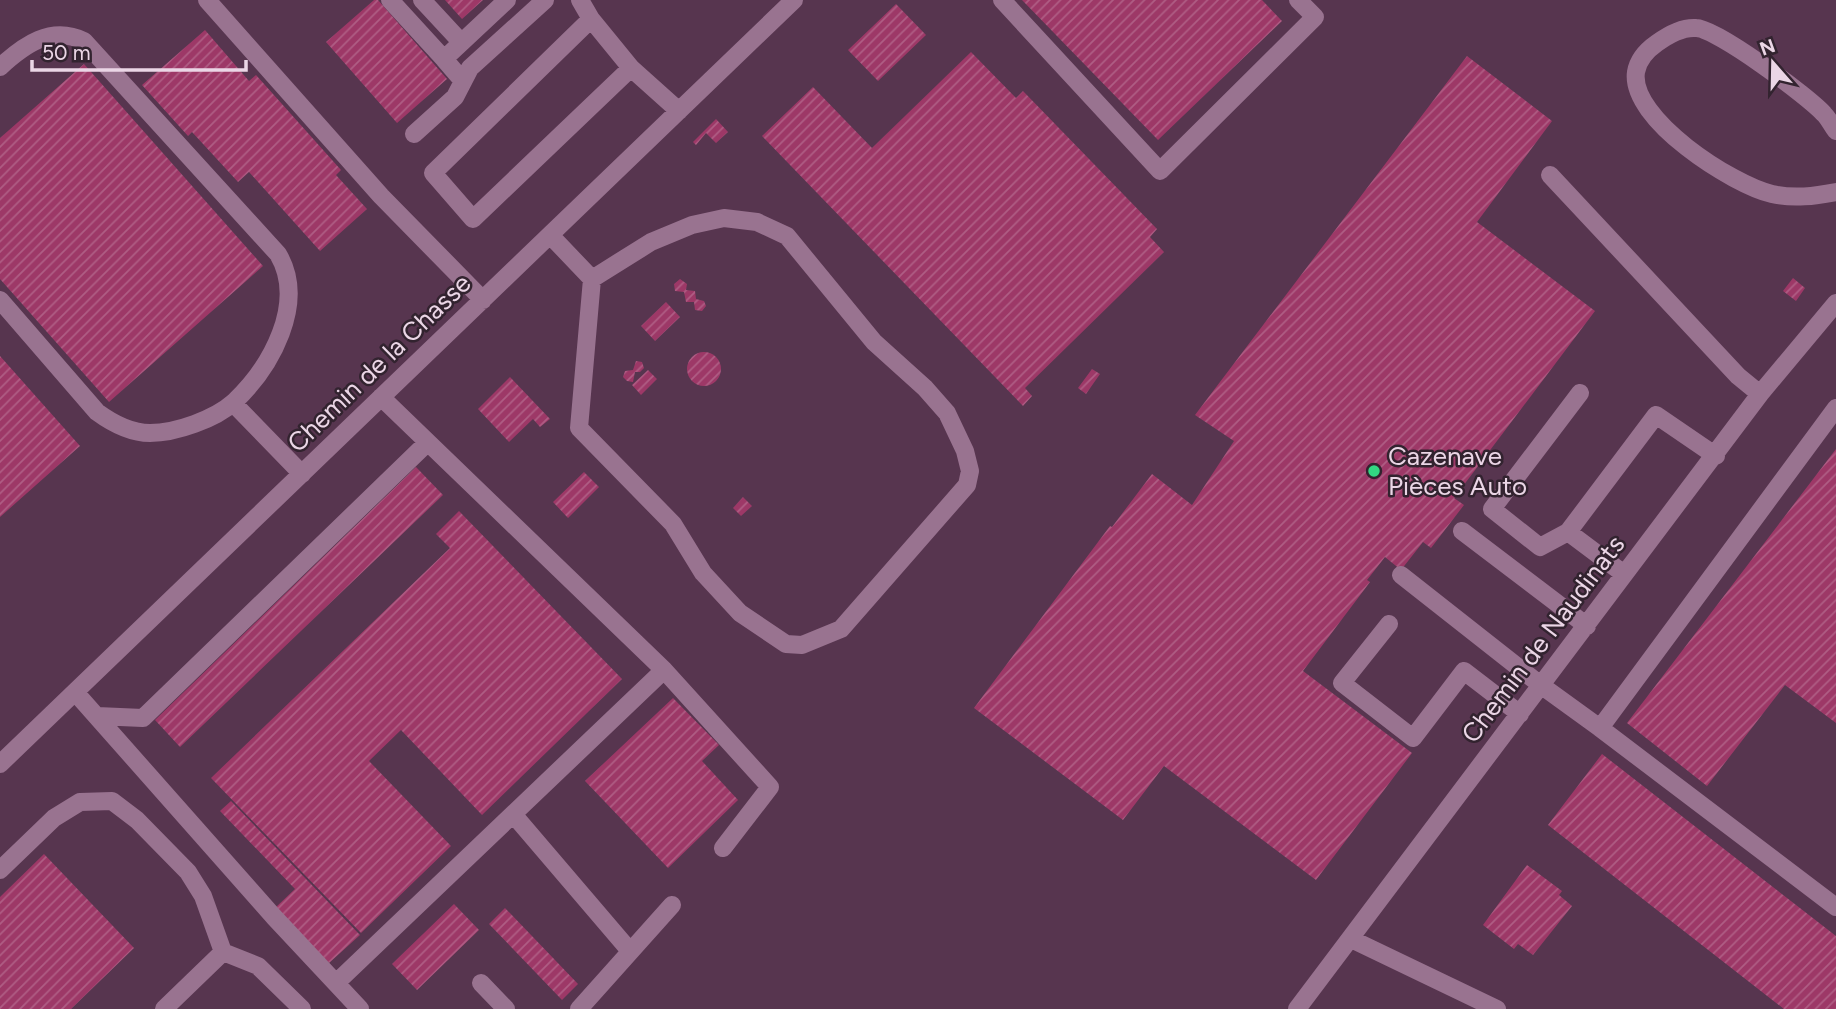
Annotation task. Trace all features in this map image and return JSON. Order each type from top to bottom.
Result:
[{"type":"street","points":[[207,0],[381,196],[483,300]]},
{"type":"street","points":[[390,0],[463,81]]},
{"type":"street","points":[[422,0],[461,42]]},
{"type":"street","points":[[444,59],[508,0]]},
{"type":"street","points":[[414,134],[455,97],[470,68],[545,0]]},
{"type":"street","points":[[580,0],[591,19],[631,68],[679,111]]},
{"type":"street","name":"Chemin de la Chasse","points":[[0,764],[794,0]]},
{"type":"street","points":[[1002,0],[1160,171],[1315,17],[1298,0]]},
{"type":"street","points":[[591,19],[433,173],[473,219],[631,68]]},
{"type":"street","points":[[1836,131],[1824,113],[1733,45],[1707,30],[1688,29],[1662,39],[1651,47],[1637,66],[1637,88],[1648,111],[1678,139],[1719,167],[1753,188],[1772,194],[1804,197],[1836,192]]},
{"type":"street","points":[[0,67],[27,46],[43,38],[57,34],[71,35],[84,41],[278,254],[286,266],[289,284],[285,320],[269,359],[233,404],[212,415],[167,431],[149,433],[115,425],[97,412],[0,300]]},
{"type":"street","points":[[1550,175],[1738,376],[1760,394]]},
{"type":"street","points":[[550,235],[592,279],[579,428],[673,524],[704,573],[740,613],[786,644],[812,642],[841,629],[967,485],[970,471],[947,413],[925,388],[874,342],[788,236],[757,222],[724,218],[692,225],[651,242],[592,279]]},
{"type":"street","name":"Chemin de Naudinats","points":[[1297,1009],[1587,626],[1623,574],[1716,456],[1760,394],[1836,303]]},
{"type":"street","points":[[1580,393],[1492,509],[1540,547],[1568,532],[1656,415],[1716,456]]},
{"type":"street","points":[[381,397],[664,670],[770,787],[723,848]]},
{"type":"street","points":[[233,404],[302,474]]},
{"type":"street","points":[[1600,728],[1836,408]]},
{"type":"street","points":[[97,716],[143,718],[427,443]]},
{"type":"street","points":[[1462,531],[1587,626]]},
{"type":"street","points":[[1568,532],[1623,574]]},
{"type":"street","points":[[1401,575],[1542,686],[1836,907]]},
{"type":"street","points":[[1389,624],[1342,683],[1413,738],[1464,671],[1520,714]]},
{"type":"street","points":[[336,983],[664,670]]},
{"type":"street","points":[[75,692],[274,917],[360,1009]]},
{"type":"street","points":[[0,870],[54,818],[80,802],[112,801],[137,820],[188,872],[203,896],[223,951],[258,966],[302,1009]]},
{"type":"street","points":[[513,814],[630,951]]},
{"type":"street","points":[[579,1009],[672,905]]},
{"type":"street","points":[[1351,939],[1497,1009]]},
{"type":"street","points":[[163,1009],[223,951]]},
{"type":"street","points":[[481,983],[506,1009]]},
{"type":"building","points":[[374,0],[378,0],[447,79],[397,123],[326,42]]},
{"type":"building","points":[[445,0],[483,0],[462,19]]},
{"type":"building","points":[[1022,0],[1262,0],[1282,21],[1158,140]]},
{"type":"building","points":[[896,4],[926,35],[878,81],[848,50]]},
{"type":"building","points":[[205,30],[249,81],[256,75],[341,170],[336,175],[367,209],[320,251],[249,172],[238,182],[192,132],[188,136],[142,85]]},
{"type":"building","points":[[971,52],[1016,98],[1023,91],[1157,229],[1150,237],[1164,252],[1025,388],[1032,396],[1023,406],[762,136],[813,87],[872,148]]},
{"type":"building","name":"Cazenave Pièces Auto","points":[[1467,56],[1552,121],[1477,222],[1595,311],[1454,498],[1464,505],[1431,548],[1423,542],[1401,570],[1385,557],[1367,580],[1370,582],[1303,671],[1412,753],[1316,880],[1164,766],[1123,820],[974,708],[1152,474],[1192,505],[1234,441],[1195,415]]},
{"type":"building","points":[[84,64],[263,266],[109,402],[0,279],[0,138]]},
{"type":"building","points":[[716,119],[728,132],[716,143],[706,133],[696,145],[693,142]]},
{"type":"building","points":[[1793,278],[1805,288],[1796,301],[1783,291]]},
{"type":"building","points":[[680,279],[687,284],[686,290],[695,291],[696,299],[704,301],[706,306],[702,311],[695,310],[694,302],[686,302],[684,292],[675,291],[674,284]]},
{"type":"building","points":[[666,302],[680,317],[655,341],[641,326]]},
{"type":"building","points":[[704,352],[716,357],[721,369],[716,381],[704,386],[692,381],[687,369],[692,357]]},
{"type":"building","points":[[0,356],[80,446],[0,517]]},
{"type":"building","points":[[636,361],[642,362],[644,368],[635,372],[633,382],[627,381],[623,377],[625,371],[633,370]]},
{"type":"building","points":[[1092,369],[1100,374],[1086,394],[1078,388]]},
{"type":"building","points":[[648,370],[657,379],[641,395],[632,385]]},
{"type":"building","points":[[510,377],[550,419],[540,427],[533,419],[509,442],[478,409]]},
{"type":"building","points":[[1836,449],[1836,723],[1785,685],[1707,786],[1627,723]]},
{"type":"building","points":[[416,467],[443,495],[180,747],[155,720]]},
{"type":"building","points":[[584,472],[599,487],[568,518],[553,502]]},
{"type":"building","points":[[743,497],[752,506],[741,516],[733,508]]},
{"type":"building","points":[[459,511],[622,679],[482,815],[401,730],[369,761],[451,846],[361,933],[211,778],[450,548],[436,534]]},
{"type":"building","points":[[673,698],[719,745],[702,761],[738,800],[668,868],[585,781]]},
{"type":"building","points":[[1602,754],[1836,936],[1836,1009],[1784,1009],[1548,825]]},
{"type":"building","points":[[231,801],[360,935],[329,963],[275,908],[295,889],[220,811]]},
{"type":"building","points":[[44,854],[134,948],[71,1009],[0,1009],[0,897]]},
{"type":"building","points":[[1527,865],[1562,891],[1559,895],[1572,906],[1533,955],[1518,944],[1514,949],[1483,925]]},
{"type":"building","points":[[454,904],[479,930],[417,990],[392,964]]},
{"type":"building","points":[[505,908],[578,984],[562,1000],[489,924]]},
{"type":"place","name":"Cazenave Pièces Auto","points":[[1374,471]]}]
